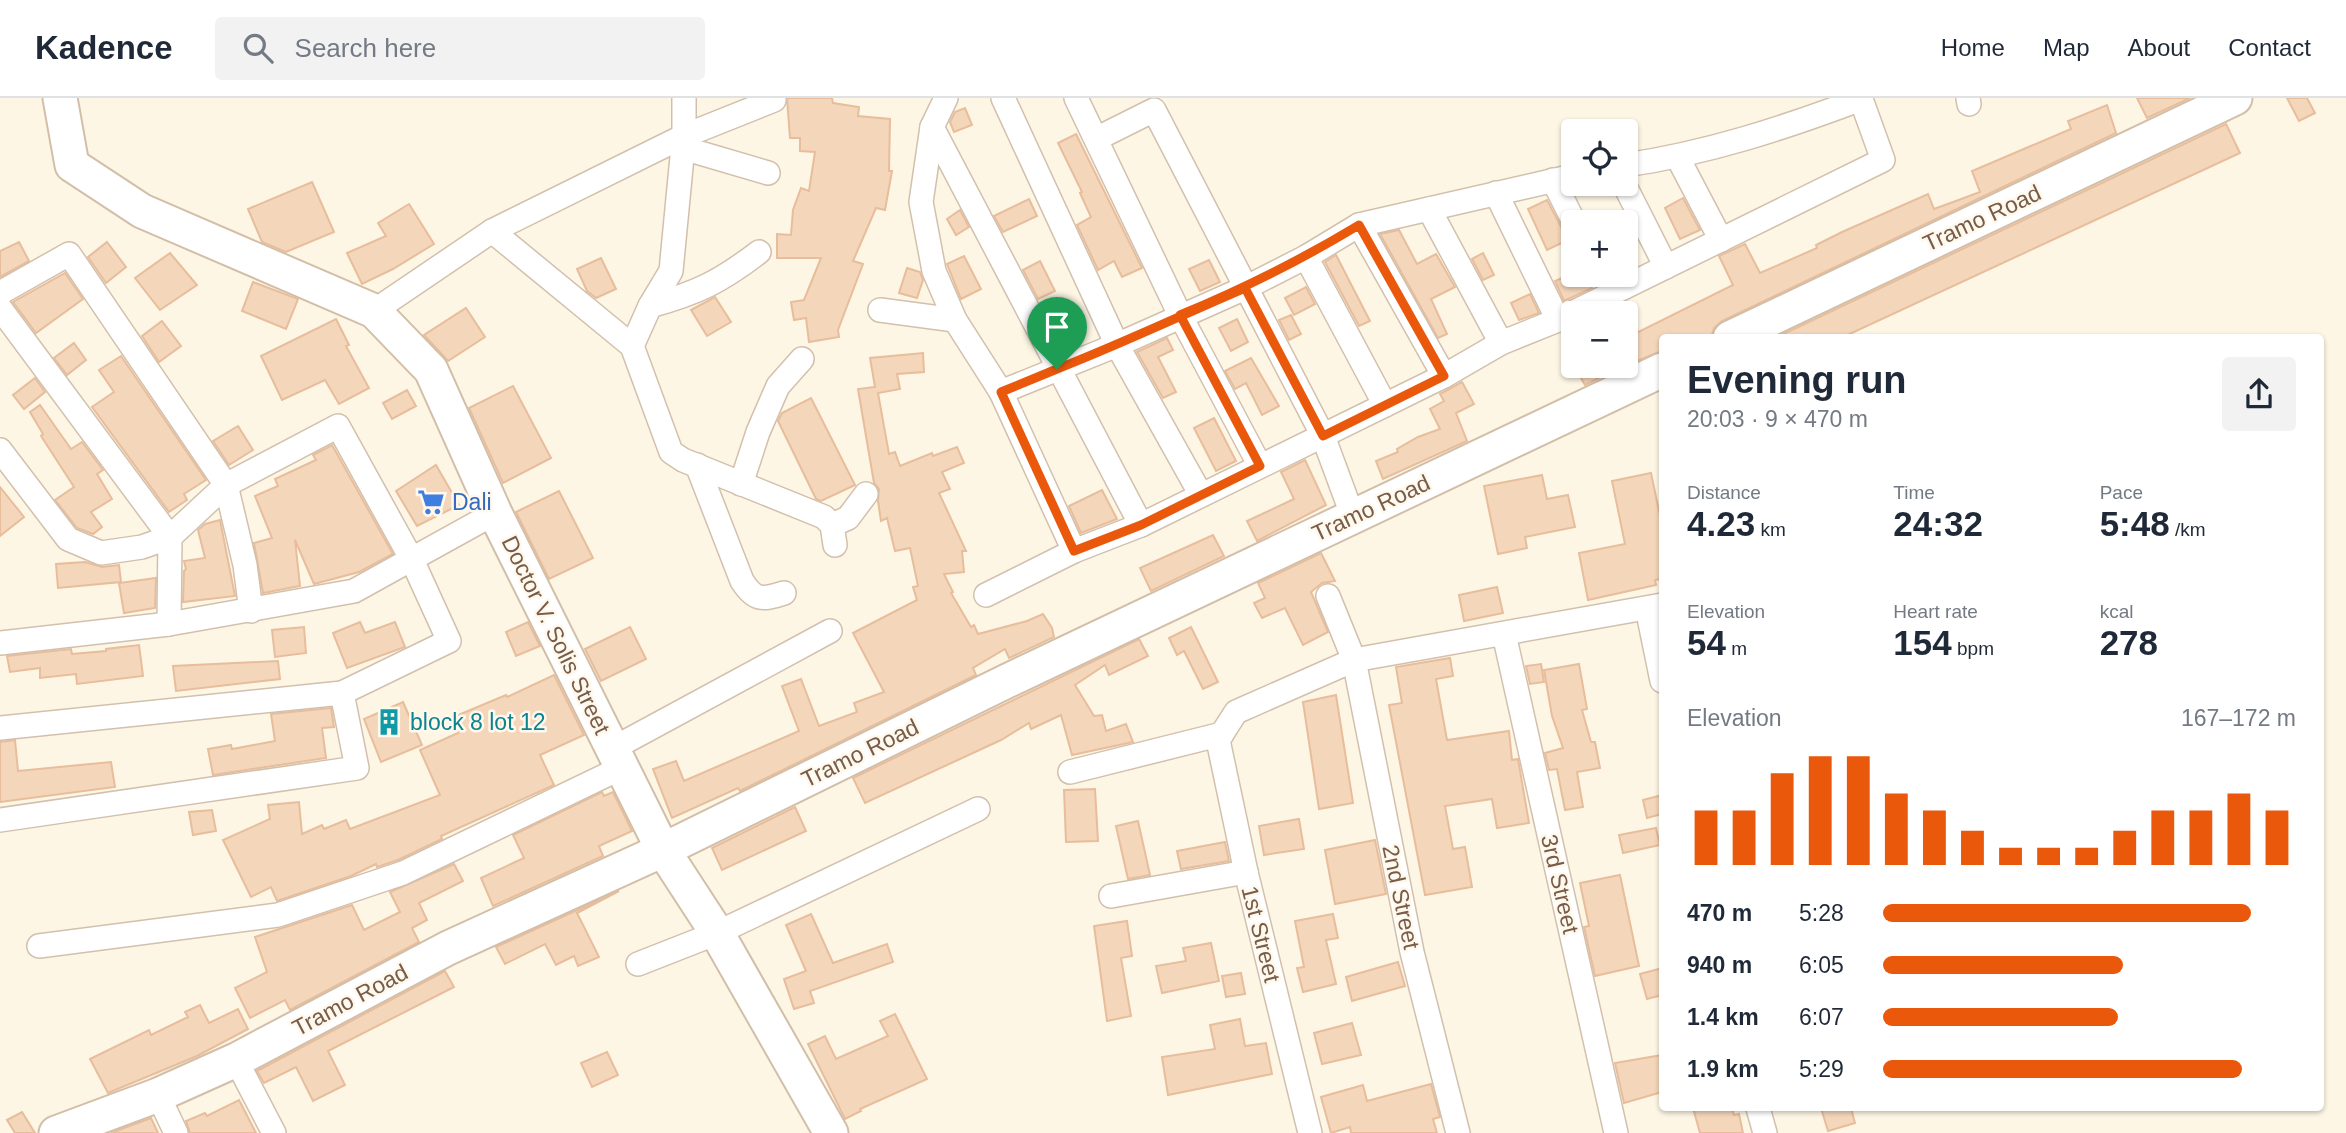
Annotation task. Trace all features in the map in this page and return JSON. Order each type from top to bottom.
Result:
[{"type":"street","name":"Doctor V. Solis Street","points":[[60,98],[72,165],[142,211],[374,311],[431,370],[495,513],[663,850],[717,933],[831,1133]]},
{"type":"street","points":[[632,346],[650,306],[671,271],[684,142],[684,98]]},
{"type":"street","points":[[946,98],[932,127],[921,202],[933,271],[956,320],[1001,392],[1074,551]]},
{"type":"street","points":[[1003,98],[1117,345],[1201,495]]},
{"type":"street","points":[[1076,98],[1180,315],[1260,466]]},
{"type":"street","name":"Tramo Road","points":[[1738,334],[2235,98]]},
{"type":"street","points":[[1638,163],[1678,158],[1774,132],[1861,99],[1883,160],[1666,267],[1638,275]]},
{"type":"street","points":[[374,311],[492,231],[774,100]]},
{"type":"street","points":[[1096,139],[1154,110],[1323,436],[1353,517]]},
{"type":"street","points":[[932,127],[1141,525]]},
{"type":"street","points":[[684,142],[768,173]]},
{"type":"street","points":[[1678,158],[1721,240]]},
{"type":"street","points":[[1001,392],[1117,345],[1245,288],[1306,257],[1359,225],[1561,178]]},
{"type":"street","points":[[1496,194],[1558,320]]},
{"type":"street","points":[[1630,196],[1666,267]]},
{"type":"street","points":[[1429,209],[1501,343]]},
{"type":"street","points":[[1359,225],[1444,376]]},
{"type":"street","points":[[492,231],[632,346],[671,452],[696,466],[824,517],[833,535],[866,494]]},
{"type":"street","points":[[650,306],[694,293],[726,278],[759,252]]},
{"type":"street","points":[[0,293],[69,254],[226,485],[246,565],[251,611]]},
{"type":"street","points":[[1306,257],[1385,405]]},
{"type":"street","points":[[986,595],[1074,551],[1141,525],[1444,376],[1501,343],[1558,320],[1602,287]]},
{"type":"street","points":[[0,308],[170,537],[169,624]]},
{"type":"street","points":[[880,310],[956,320]]},
{"type":"street","points":[[741,484],[758,432],[778,386],[802,359]]},
{"type":"street","name":"Tramo Road","points":[[56,1133],[158,1095],[236,1060],[448,948],[663,850],[1019,675],[1659,371]]},
{"type":"street","points":[[0,450],[68,538],[101,553],[142,547],[170,537],[226,485],[338,426],[412,560],[449,641],[342,693],[0,728]]},
{"type":"street","points":[[696,466],[748,590],[754,596],[766,599],[784,593]]},
{"type":"street","points":[[0,643],[169,624],[354,591],[495,513]]},
{"type":"street","name":"2nd Street","points":[[1328,596],[1353,660],[1412,952],[1458,1133]]},
{"type":"street","points":[[1070,772],[1222,734],[1236,712],[1353,660],[1655,606],[1659,649]]},
{"type":"street","points":[[39,946],[278,915],[403,873],[617,759],[830,631]]},
{"type":"street","name":"3rd Street","points":[[1504,634],[1616,1133]]},
{"type":"street","points":[[0,820],[357,768],[342,693]]},
{"type":"street","name":"1st Street","points":[[1222,734],[1219,740],[1246,872],[1310,1133]]},
{"type":"street","points":[[638,964],[717,933],[978,809]]},
{"type":"street","points":[[1111,896],[1246,872]]},
{"type":"street","points":[[236,1060],[274,1133]]},
{"type":"street","points":[[158,1095],[176,1133]]},
{"type":"street","points":[[1759,1111],[1765,1133]]},
{"type":"building","points":[[787,98],[832,98],[833,103],[859,107],[858,116],[890,119],[889,171],[892,171],[885,210],[876,208],[853,261],[863,264],[838,330],[839,337],[809,342],[806,318],[794,320],[791,302],[804,300],[821,258],[777,258],[777,234],[791,235],[793,210],[801,188],[809,191],[815,152],[800,151],[800,138],[790,138]]},
{"type":"building","points":[[2137,98],[2190,98],[2147,118]]},
{"type":"building","points":[[2287,98],[2307,98],[2315,113],[2299,121]]},
{"type":"building","points":[[2107,105],[2116,133],[1722,321],[1714,328],[1712,334],[1659,334],[1659,352],[1638,361],[1638,332],[1733,285],[1719,256],[1745,244],[1760,273],[1817,248],[1816,245],[1842,232],[1928,194],[1934,209],[1980,192],[1972,171],[2071,129],[2068,121]]},
{"type":"building","points":[[965,108],[972,125],[954,132],[950,122],[955,112]]},
{"type":"building","points":[[2226,124],[2240,153],[1850,334],[1783,334]]},
{"type":"building","points":[[1076,134],[1142,268],[1122,277],[1114,261],[1098,270],[1077,225],[1091,217],[1058,143]]},
{"type":"building","points":[[312,182],[334,232],[286,252],[262,242],[248,209]]},
{"type":"building","points":[[1683,198],[1700,230],[1680,239],[1665,208]]},
{"type":"building","points":[[1029,199],[1037,216],[1003,232],[994,216]]},
{"type":"building","points":[[1547,200],[1561,227],[1561,243],[1547,250],[1528,209]]},
{"type":"building","points":[[409,204],[434,244],[362,284],[347,253],[386,236],[378,223]]},
{"type":"building","points":[[960,210],[969,227],[956,235],[947,219]]},
{"type":"building","points":[[1399,230],[1417,264],[1436,254],[1455,287],[1431,299],[1447,334],[1438,338],[1380,234]]},
{"type":"building","points":[[19,242],[29,261],[0,277],[0,251]]},
{"type":"building","points":[[107,242],[126,267],[106,283],[88,257]]},
{"type":"building","points":[[170,253],[197,285],[160,310],[135,278]]},
{"type":"building","points":[[1483,253],[1494,275],[1483,280],[1472,259]]},
{"type":"building","points":[[1336,255],[1370,321],[1359,326],[1325,262]]},
{"type":"building","points":[[964,256],[981,289],[961,299],[947,264]]},
{"type":"building","points":[[601,258],[616,289],[596,298],[587,291],[577,269]]},
{"type":"building","points":[[1209,260],[1220,282],[1200,291],[1189,269]]},
{"type":"building","points":[[1040,261],[1055,291],[1038,299],[1023,270]]},
{"type":"building","points":[[907,268],[920,272],[923,280],[917,298],[899,293]]},
{"type":"building","points":[[65,273],[83,299],[36,333],[13,302]]},
{"type":"building","points":[[1561,278],[1561,287],[1592,288],[1564,301],[1555,281]]},
{"type":"building","points":[[253,282],[298,299],[286,329],[242,311]]},
{"type":"building","points":[[1306,287],[1315,304],[1294,315],[1285,298]]},
{"type":"building","points":[[1530,294],[1539,313],[1519,320],[1511,303]]},
{"type":"building","points":[[715,297],[731,322],[707,336],[691,310]]},
{"type":"building","points":[[466,308],[485,337],[448,361],[424,335]]},
{"type":"building","points":[[1291,315],[1301,334],[1289,340],[1279,320]]},
{"type":"building","points":[[336,319],[349,345],[346,346],[369,388],[339,404],[325,380],[282,400],[261,356]]},
{"type":"building","points":[[1237,319],[1248,342],[1231,351],[1219,328]]},
{"type":"building","points":[[162,321],[181,346],[159,362],[142,336]]},
{"type":"building","points":[[1167,338],[1173,350],[1158,357],[1176,392],[1163,398],[1137,352]]},
{"type":"building","points":[[74,343],[86,360],[67,375],[54,358]]},
{"type":"building","points":[[923,353],[924,372],[897,374],[900,389],[878,393],[889,454],[895,452],[900,466],[932,453],[933,456],[957,447],[964,463],[942,472],[950,489],[939,493],[966,551],[962,551],[964,572],[944,574],[953,592],[951,593],[978,634],[1043,614],[1054,637],[1009,658],[1005,649],[973,668],[976,675],[740,791],[738,788],[672,818],[653,769],[676,761],[684,781],[799,731],[782,686],[801,679],[819,726],[857,712],[854,703],[884,692],[853,633],[917,600],[913,587],[918,586],[910,548],[895,551],[887,518],[881,521],[879,489],[874,483],[858,389],[875,387],[870,358]]},
{"type":"building","points":[[121,356],[206,480],[184,494],[187,500],[169,512],[92,407],[114,392],[99,370]]},
{"type":"building","points":[[1251,358],[1279,406],[1262,415],[1246,383],[1235,389],[1225,371]]},
{"type":"building","points":[[35,378],[45,392],[24,409],[13,395]]},
{"type":"building","points":[[1581,378],[1599,378],[1585,385]]},
{"type":"building","points":[[1462,382],[1474,404],[1456,413],[1467,441],[1383,479],[1376,461],[1398,452],[1397,449],[1418,437],[1440,429],[1430,409],[1444,401],[1440,394]]},
{"type":"building","points":[[513,386],[551,458],[503,483],[469,408]]},
{"type":"building","points":[[407,390],[416,406],[392,419],[383,403]]},
{"type":"building","points":[[811,398],[855,485],[821,501],[816,499],[778,421],[782,413]]},
{"type":"building","points":[[40,405],[71,449],[82,442],[103,470],[97,474],[112,499],[91,512],[102,527],[93,534],[77,528],[55,500],[74,487],[41,436],[43,434],[30,412]]},
{"type":"building","points":[[1214,418],[1236,461],[1216,471],[1194,428]]},
{"type":"building","points":[[238,426],[253,450],[229,465],[213,441]]},
{"type":"building","points":[[332,445],[393,554],[359,572],[314,584],[295,540],[300,586],[263,593],[254,543],[272,538],[255,496],[278,486],[275,479],[316,460],[313,455]]},
{"type":"building","points":[[1305,460],[1326,505],[1257,541],[1247,521],[1294,499],[1281,472]]},
{"type":"building","name":"Dali","points":[[436,465],[459,505],[417,526],[396,491]]},
{"type":"building","points":[[1651,473],[1659,511],[1659,579],[1655,580],[1656,585],[1588,600],[1579,553],[1625,544],[1612,481]]},
{"type":"building","points":[[1542,475],[1547,499],[1568,495],[1575,527],[1525,537],[1527,548],[1498,554],[1484,486]]},
{"type":"building","points":[[0,487],[24,517],[0,536]]},
{"type":"building","points":[[1102,490],[1117,519],[1081,533],[1069,506]]},
{"type":"building","points":[[559,491],[593,558],[549,579],[516,512]]},
{"type":"building","points":[[220,520],[235,596],[183,602],[186,569],[184,561],[205,558],[198,530],[205,524]]},
{"type":"building","points":[[1213,535],[1224,556],[1151,591],[1140,568]]},
{"type":"building","points":[[1321,553],[1335,581],[1322,583],[1311,592],[1328,632],[1303,645],[1285,608],[1262,618],[1254,603],[1265,598],[1258,583]]},
{"type":"building","points":[[85,562],[102,567],[119,565],[121,582],[58,588],[56,564]]},
{"type":"building","points":[[156,578],[155,608],[124,613],[119,583]]},
{"type":"building","points":[[1497,587],[1503,613],[1464,621],[1459,595]]},
{"type":"building","points":[[360,622],[365,633],[395,622],[405,647],[347,668],[333,633]]},
{"type":"building","points":[[528,622],[540,646],[516,656],[506,632]]},
{"type":"building","points":[[304,627],[306,653],[275,657],[272,630]]},
{"type":"building","points":[[630,627],[646,659],[601,681],[585,649]]},
{"type":"building","points":[[1191,627],[1218,682],[1203,689],[1184,651],[1177,655],[1169,638]]},
{"type":"building","points":[[1139,639],[1148,656],[1109,675],[1105,665],[1075,685],[1094,716],[1102,715],[1106,731],[1126,724],[1133,742],[1072,755],[1061,715],[1031,729],[1029,723],[1001,740],[865,803],[853,778]]},
{"type":"building","points":[[139,645],[143,676],[77,684],[76,674],[40,678],[40,668],[10,672],[7,656],[71,649],[72,654]]},
{"type":"building","points":[[1450,658],[1453,676],[1436,679],[1447,740],[1509,731],[1512,760],[1518,759],[1529,823],[1497,828],[1492,799],[1445,806],[1453,849],[1465,847],[1472,887],[1425,895],[1389,705],[1402,703],[1396,667]]},
{"type":"building","points":[[278,661],[280,679],[176,691],[173,666]]},
{"type":"building","points":[[1541,664],[1544,682],[1530,684],[1526,666]]},
{"type":"building","points":[[1579,664],[1587,709],[1582,710],[1591,742],[1595,742],[1600,768],[1577,772],[1583,807],[1565,810],[1557,769],[1549,770],[1545,753],[1563,748],[1552,716],[1544,670]]},
{"type":"building","points":[[554,675],[584,735],[540,755],[554,785],[441,836],[442,839],[398,860],[377,867],[376,864],[351,876],[277,901],[271,887],[251,897],[223,840],[270,819],[268,805],[299,802],[302,834],[322,825],[324,829],[346,820],[350,829],[440,795],[420,750],[458,733],[451,718],[506,695],[507,697]]},
{"type":"building","points":[[1336,695],[1353,803],[1319,809],[1303,702]]},
{"type":"building","points":[[403,702],[422,745],[381,762],[364,719]]},
{"type":"building","points":[[331,708],[334,727],[322,728],[326,758],[213,775],[208,749],[231,745],[232,749],[275,741],[271,714]]},
{"type":"building","points":[[15,740],[18,771],[111,762],[115,787],[0,802],[0,742]]},
{"type":"building","points":[[1095,789],[1098,841],[1066,842],[1064,790]]},
{"type":"building","points":[[602,792],[604,796],[613,792],[632,831],[599,846],[603,856],[493,906],[481,878],[524,858],[513,835]]},
{"type":"building","points":[[1659,796],[1659,815],[1647,818],[1643,800]]},
{"type":"building","points":[[795,807],[806,831],[722,870],[712,848]]},
{"type":"building","points":[[212,810],[216,831],[193,835],[189,812]]},
{"type":"building","points":[[1299,819],[1304,849],[1264,855],[1259,826]]},
{"type":"building","points":[[1138,821],[1150,875],[1128,879],[1116,826]]},
{"type":"building","points":[[1656,828],[1659,845],[1623,853],[1619,835]]},
{"type":"building","points":[[1375,840],[1386,894],[1335,904],[1325,850]]},
{"type":"building","points":[[1225,842],[1229,861],[1181,869],[1177,851]]},
{"type":"building","points":[[454,864],[463,881],[419,903],[427,920],[412,928],[419,942],[290,1010],[285,1000],[250,1018],[235,988],[267,972],[255,937],[352,905],[364,930],[400,912],[390,892]]},
{"type":"building","points":[[1620,875],[1639,966],[1595,976],[1584,927],[1589,926],[1580,883]]},
{"type":"building","points":[[619,891],[577,913],[599,957],[578,966],[574,956],[556,965],[545,944],[505,964],[496,947]]},
{"type":"building","points":[[811,914],[833,963],[887,944],[893,962],[810,991],[814,1003],[794,1009],[784,979],[806,971],[786,925]]},
{"type":"building","points":[[1333,914],[1338,938],[1326,940],[1336,984],[1303,992],[1297,968],[1304,967],[1295,921]]},
{"type":"building","points":[[1127,921],[1132,956],[1121,958],[1131,1016],[1107,1021],[1094,926]]},
{"type":"building","points":[[1211,943],[1219,981],[1162,993],[1156,966],[1186,961],[1183,948]]},
{"type":"building","points":[[1398,962],[1405,986],[1352,1001],[1346,977]]},
{"type":"building","points":[[1659,969],[1659,996],[1647,999],[1640,974]]},
{"type":"building","points":[[445,971],[454,987],[328,1051],[345,1085],[313,1101],[296,1067],[264,1083],[257,1071]]},
{"type":"building","points":[[1241,973],[1245,994],[1226,997],[1222,976]]},
{"type":"building","points":[[200,1005],[209,1023],[238,1009],[248,1029],[197,1056],[108,1093],[90,1059],[149,1030],[151,1035],[188,1017],[185,1012]]},
{"type":"building","points":[[895,1014],[927,1079],[860,1109],[861,1111],[845,1119],[808,1044],[825,1036],[836,1059],[888,1036],[880,1021]]},
{"type":"building","points":[[1240,1019],[1245,1046],[1266,1043],[1272,1074],[1168,1095],[1162,1057],[1215,1049],[1210,1025]]},
{"type":"building","points":[[1352,1023],[1361,1055],[1322,1064],[1314,1033]]},
{"type":"building","points":[[607,1052],[618,1075],[592,1087],[581,1063]]},
{"type":"building","points":[[1659,1056],[1659,1093],[1624,1103],[1615,1063]]},
{"type":"building","points":[[1431,1084],[1440,1117],[1433,1119],[1437,1133],[1351,1133],[1350,1127],[1331,1133],[1321,1097],[1363,1085],[1367,1101]]},
{"type":"building","points":[[239,1100],[256,1133],[190,1133],[186,1121],[205,1113],[207,1116]]},
{"type":"building","points":[[1694,1111],[1733,1111],[1734,1115],[1739,1114],[1743,1133],[1700,1133]]},
{"type":"building","points":[[1822,1111],[1852,1111],[1855,1123],[1828,1131]]},
{"type":"building","points":[[22,1112],[35,1133],[15,1133],[7,1120]]},
{"type":"building","points":[[151,1118],[158,1133],[111,1133]]},
{"type":"place","name":"Dali","points":[[431,502]]},
{"type":"place","name":"block 8 lot 12","points":[[389,722]]},
{"type":"route","points":[[1057,369],[1001,392],[1074,551],[1141,525],[1260,466],[1180,315],[1245,288],[1306,257],[1359,225],[1444,376],[1323,436],[1245,288],[1180,315],[1117,345],[1057,369]]}]
